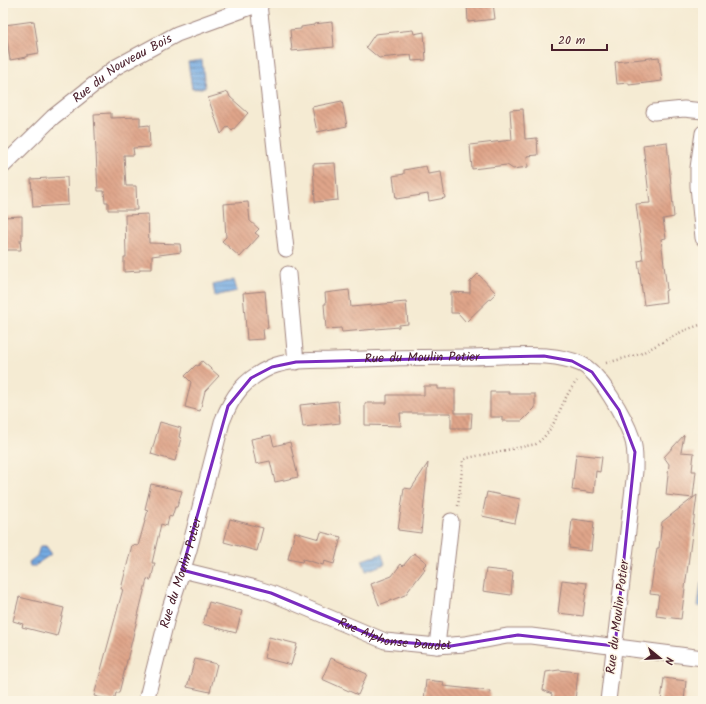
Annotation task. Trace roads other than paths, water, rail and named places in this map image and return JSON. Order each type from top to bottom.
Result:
[{"type":"street","name":"Rue du Nouveau Bois","points":[[3,166],[53,117],[116,67],[177,34],[261,3]]},
{"type":"street","points":[[261,3],[286,249]]},
{"type":"street","points":[[654,112],[684,109],[703,111]]},
{"type":"street","points":[[703,133],[698,168],[698,186],[703,238]]},
{"type":"street","points":[[288,274],[296,362]]},
{"type":"street","name":"Rue du Moulin Potier","points":[[146,701],[168,614],[193,534],[222,422],[228,406],[235,395],[251,378],[272,367],[296,362],[384,358],[544,356],[572,361],[582,365],[602,382],[619,410],[632,438],[635,452],[635,471],[608,701]]},
{"type":"street","points":[[437,646],[451,521]]},
{"type":"street","name":"Rue Alphonse Daudet","points":[[182,570],[271,593],[386,641],[451,646],[518,636],[615,646],[703,658]]},
{"type":"water","points":[[202,60],[205,88],[192,89],[188,62]]},
{"type":"water","points":[[234,280],[237,291],[215,296],[213,285]]},
{"type":"water","points":[[40,546],[46,546],[51,553],[50,555],[36,566],[30,566],[29,562],[37,556]]},
{"type":"water","points":[[382,554],[385,564],[366,571],[362,560]]},
{"type":"water","points":[[701,583],[703,584],[703,607],[698,606]]}]
